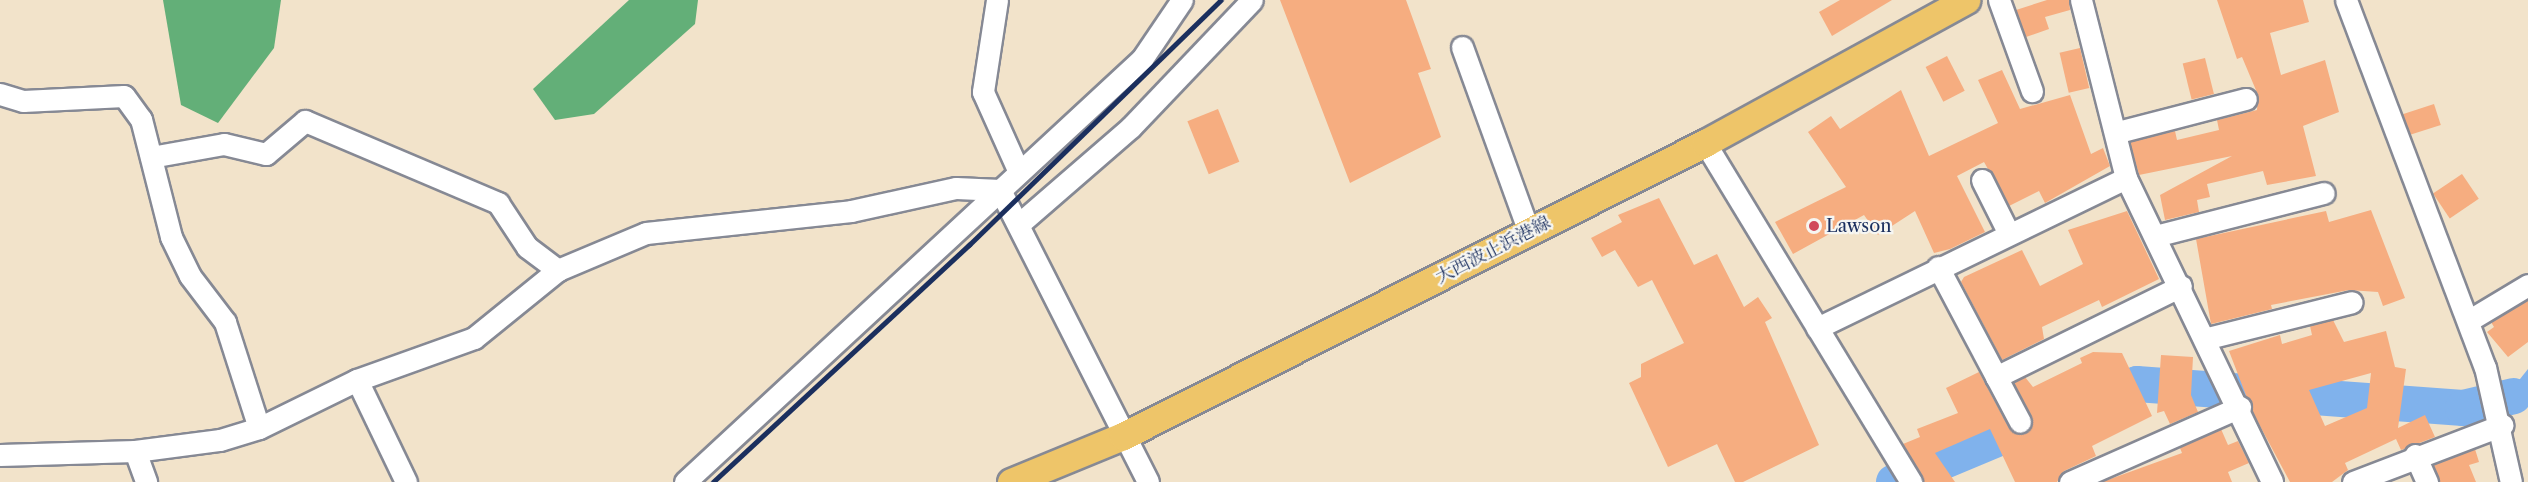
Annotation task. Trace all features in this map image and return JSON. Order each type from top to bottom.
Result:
[{"type":"main road","name":"大西波止浜港線","points":[[1011,482],[1123,436],[1705,143],[1956,2]]},
{"type":"street","points":[[997,0],[983,92],[1019,172]]},
{"type":"street","points":[[685,482],[1142,59],[1182,0]]},
{"type":"street","points":[[1019,224],[1131,127],[1252,0]]},
{"type":"street","points":[[1999,0],[2032,91]]},
{"type":"street","points":[[2081,0],[2118,132],[2126,178],[2208,338],[2272,482]]},
{"type":"street","points":[[2346,0],[2468,321],[2502,425],[2511,482]]},
{"type":"street","points":[[1462,48],[1529,232]]},
{"type":"street","points":[[0,94],[23,101],[124,96],[141,119],[171,237],[190,276],[225,322],[259,428]]},
{"type":"street","points":[[2118,132],[2246,99]]},
{"type":"street","points":[[151,157],[224,144],[266,154],[305,121],[498,203],[527,248],[558,270]]},
{"type":"street","points":[[1705,143],[1911,482]]},
{"type":"street","points":[[1816,328],[2008,232],[2126,178]]},
{"type":"street","points":[[1982,180],[2008,232]]},
{"type":"street","points":[[0,454],[135,451],[220,440],[259,428],[357,380],[474,338],[558,270],[646,233],[851,211],[956,188],[1000,190]]},
{"type":"street","points":[[1000,190],[1148,482]]},
{"type":"street","points":[[2155,236],[2324,193]]},
{"type":"street","points":[[1938,267],[2020,422]]},
{"type":"street","points":[[2468,321],[2528,285]]},
{"type":"street","points":[[1996,377],[2181,286]]},
{"type":"street","points":[[2208,338],[2352,302]]},
{"type":"street","points":[[357,380],[406,482]]},
{"type":"street","points":[[2070,482],[2109,475],[2240,407]]},
{"type":"street","points":[[2353,482],[2415,455],[2502,425]]},
{"type":"street","points":[[135,451],[146,482]]},
{"type":"street","points":[[2415,455],[2427,482]]},
{"type":"green space","points":[[163,0],[281,0],[274,48],[218,123],[181,105]]},
{"type":"green space","points":[[629,0],[698,0],[695,24],[594,114],[555,120],[533,89]]},
{"type":"water","points":[[2528,369],[2528,391],[2515,402],[2512,389]]},
{"type":"building","points":[[1280,0],[1406,0],[1431,69],[1418,73],[1441,137],[1350,183]]},
{"type":"building","points":[[1840,0],[1892,0],[1832,36],[1819,12]]},
{"type":"building","points":[[2047,0],[2069,0],[2070,10],[2045,17],[2049,29],[2026,37],[2016,10]]},
{"type":"building","points":[[2217,0],[2303,0],[2309,22],[2270,33],[2281,75],[2325,60],[2339,112],[2303,126],[2316,176],[2267,185],[2263,171],[2207,184],[2210,197],[2197,200],[2199,212],[2165,220],[2160,195],[2232,156],[2139,175],[2130,142],[2175,131],[2177,140],[2219,130],[2217,120],[2257,110],[2258,95],[2242,57],[2237,59]]},
{"type":"building","points":[[2080,48],[2089,88],[2069,93],[2060,53]]},
{"type":"building","points":[[1947,56],[1965,91],[1943,102],[1926,67]]},
{"type":"building","points":[[2205,58],[2214,94],[2192,99],[2183,64]]},
{"type":"building","points":[[2002,70],[2020,109],[2070,95],[2091,154],[2103,148],[2110,166],[2045,203],[2039,191],[2009,206],[1984,162],[1957,176],[1985,232],[1950,249],[1934,253],[1915,211],[1878,235],[1864,215],[1793,254],[1775,222],[1846,187],[1808,132],[1831,116],[1840,129],[1901,90],[1929,156],[1998,123],[1978,80]]},
{"type":"building","points":[[2434,104],[2441,125],[2409,135],[2403,114]]},
{"type":"building","points":[[1218,109],[1239,162],[1209,174],[1187,121]]},
{"type":"building","points":[[2462,174],[2479,199],[2450,218],[2433,194]]},
{"type":"building","points":[[1659,198],[1694,265],[1717,254],[1744,307],[1758,297],[1772,318],[1765,322],[1819,445],[1743,482],[1735,482],[1717,444],[1668,467],[1629,383],[1641,377],[1641,364],[1684,343],[1652,280],[1638,287],[1615,250],[1602,257],[1591,238],[1622,222],[1618,215]]},
{"type":"building","points":[[2371,210],[2405,298],[2383,306],[2378,292],[2349,290],[2271,305],[2272,309],[2211,324],[2196,239],[2326,211],[2329,222]]},
{"type":"building","points":[[2127,211],[2159,279],[2102,307],[2099,300],[2042,327],[2044,339],[2002,360],[1961,282],[1964,277],[2022,250],[2040,286],[2083,264],[2068,230]]},
{"type":"building","points":[[2528,300],[2528,342],[2508,357],[2487,332],[2494,327],[2491,322]]},
{"type":"building","points":[[2333,320],[2344,342],[2386,331],[2395,367],[2406,369],[2398,428],[2425,415],[2435,437],[2401,450],[2396,439],[2345,463],[2348,470],[2332,482],[2290,482],[2252,411],[2229,351],[2280,335],[2282,344],[2312,335],[2310,326]],"holes":[[[2371,373],[2367,408],[2325,426],[2309,390]]]},
{"type":"building","points":[[2093,352],[2122,353],[2152,416],[2092,446],[2096,456],[2064,471],[2057,482],[2015,482],[1990,429],[1935,453],[1955,482],[1924,482],[1903,444],[1920,437],[1917,429],[1958,413],[1946,388],[1979,372],[2009,428],[2025,433],[2031,417],[2014,383],[2025,377],[2033,387],[2082,363],[2080,358]]},
{"type":"building","points":[[2161,355],[2193,357],[2191,395],[2198,412],[2170,424],[2164,411],[2157,413]]},
{"type":"building","points":[[2221,429],[2228,445],[2238,441],[2249,463],[2228,472],[2232,482],[2102,482],[2182,453],[2180,448]]},
{"type":"building","points":[[2475,449],[2479,462],[2469,465],[2476,482],[2440,482],[2433,465]]},
{"type":"waterway","points":[[2092,401],[2137,384],[2463,408],[2514,396]]},
{"type":"waterway","points":[[1894,482],[2040,421]]},
{"type":"railway","points":[[713,482],[969,245],[1221,0]]},
{"type":"place","name":"Lawson","points":[[1814,226]]}]
